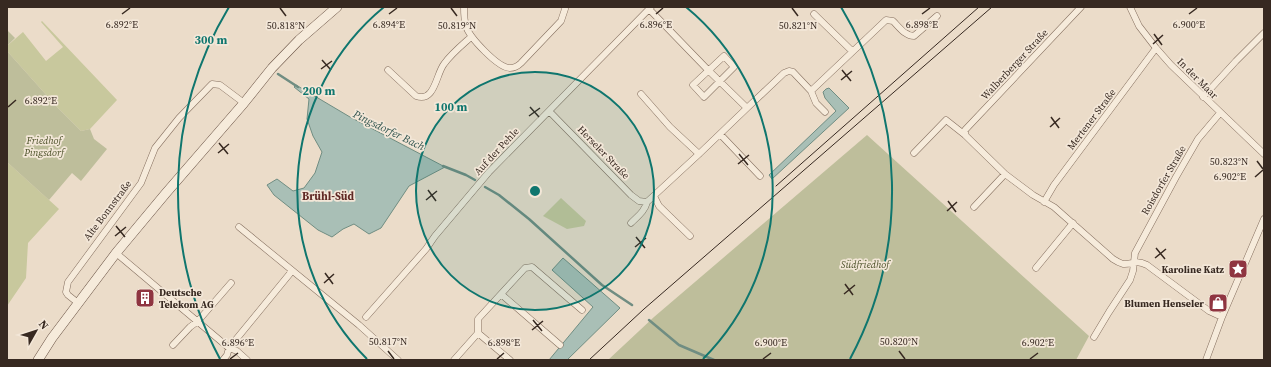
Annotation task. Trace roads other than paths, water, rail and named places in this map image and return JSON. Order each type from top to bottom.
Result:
[{"type":"main road","points":[[38,360],[52,338],[116,253],[272,68],[330,10],[337,7]]},
{"type":"street","points":[[464,7],[466,26],[471,37],[494,60],[509,68],[516,67],[521,63],[561,21],[565,9]]},
{"type":"street","name":"Walberberger Straße","points":[[965,135],[965,130],[1081,7]]},
{"type":"street","name":"In der Maar","points":[[1130,7],[1139,26],[1156,48],[1203,97],[1264,154]]},
{"type":"street","points":[[650,8],[708,70],[747,108]]},
{"type":"street","name":"Auf der Pehle","points":[[366,317],[489,172],[650,8]]},
{"type":"street","points":[[814,14],[852,52]]},
{"type":"street","points":[[811,91],[886,20],[893,21],[906,34],[914,36],[937,16]]},
{"type":"street","points":[[1203,97],[1264,33]]},
{"type":"street","points":[[388,70],[420,98],[425,96],[434,87],[443,65],[471,37]]},
{"type":"street","name":"Mertener Straße","points":[[1044,202],[1054,185],[1156,48]]},
{"type":"street","points":[[724,56],[734,67],[719,81],[704,97],[693,85],[724,56]]},
{"type":"street","points":[[631,223],[643,212],[647,202],[784,73],[789,71],[793,72],[811,91],[816,103],[825,112]]},
{"type":"street","name":"Alte Bonnstraße","points":[[78,303],[66,292],[68,282],[141,183],[155,148],[179,118],[212,84],[220,84],[244,102]]},
{"type":"street","points":[[641,94],[662,119],[699,154]]},
{"type":"street","name":"Herseler Straße","points":[[549,110],[631,195],[639,201],[647,202]]},
{"type":"street","name":"Roisdorfer Straße","points":[[1094,337],[1130,280],[1133,271],[1134,253],[1176,177],[1198,139],[1220,113]]},
{"type":"street","points":[[914,152],[946,120],[965,135],[1005,174],[1033,196],[1054,207],[1113,259],[1123,264],[1140,262],[1147,265],[1209,311],[1222,317]]},
{"type":"street","points":[[720,134],[760,176]]},
{"type":"street","points":[[974,207],[1005,174]]},
{"type":"street","points":[[654,196],[659,206],[690,236]]},
{"type":"street","points":[[1206,360],[1222,317],[1264,219]]},
{"type":"street","points":[[1036,268],[1073,223]]},
{"type":"street","points":[[239,227],[359,324],[398,360]]},
{"type":"street","points":[[116,253],[230,348],[237,351],[247,360]]},
{"type":"street","points":[[454,360],[478,333],[478,319],[525,268],[532,267],[582,310]]},
{"type":"street","points":[[223,360],[230,348],[292,271]]},
{"type":"street","points":[[173,345],[190,326],[198,321],[231,283]]},
{"type":"street","points":[[501,294],[560,345]]},
{"type":"street","points":[[478,333],[510,360]]},
{"type":"waterway","name":"Pingsdorfer Bach","points":[[278,74],[298,87]]},
{"type":"waterway","name":"Pingsdorfer Bach","points":[[443,166],[475,180]]},
{"type":"waterway","name":"Pingsdorfer Bach","points":[[485,187],[499,195],[529,219],[602,285],[632,305]]},
{"type":"waterway","name":"Pingsdorfer Bach","points":[[649,320],[679,345],[714,360]]},
{"type":"tram line","points":[[776,186],[979,7]]},
{"type":"tram line","points":[[589,360],[644,309],[992,7]]},
{"type":"place","name":"Karoline Katz","points":[[1238,269]]},
{"type":"place","name":"Deutsche Telekom AG","points":[[145,298]]},
{"type":"place","name":"Blumen Henseler","points":[[1218,303]]},
{"type":"district","name":"Brühl-Süd","points":[[328,196]]},
{"type":"park label","name":"Friedhof Pingsdorf","points":[[44,146]]},
{"type":"park label","name":"Südfriedhof","points":[[865,264]]}]
